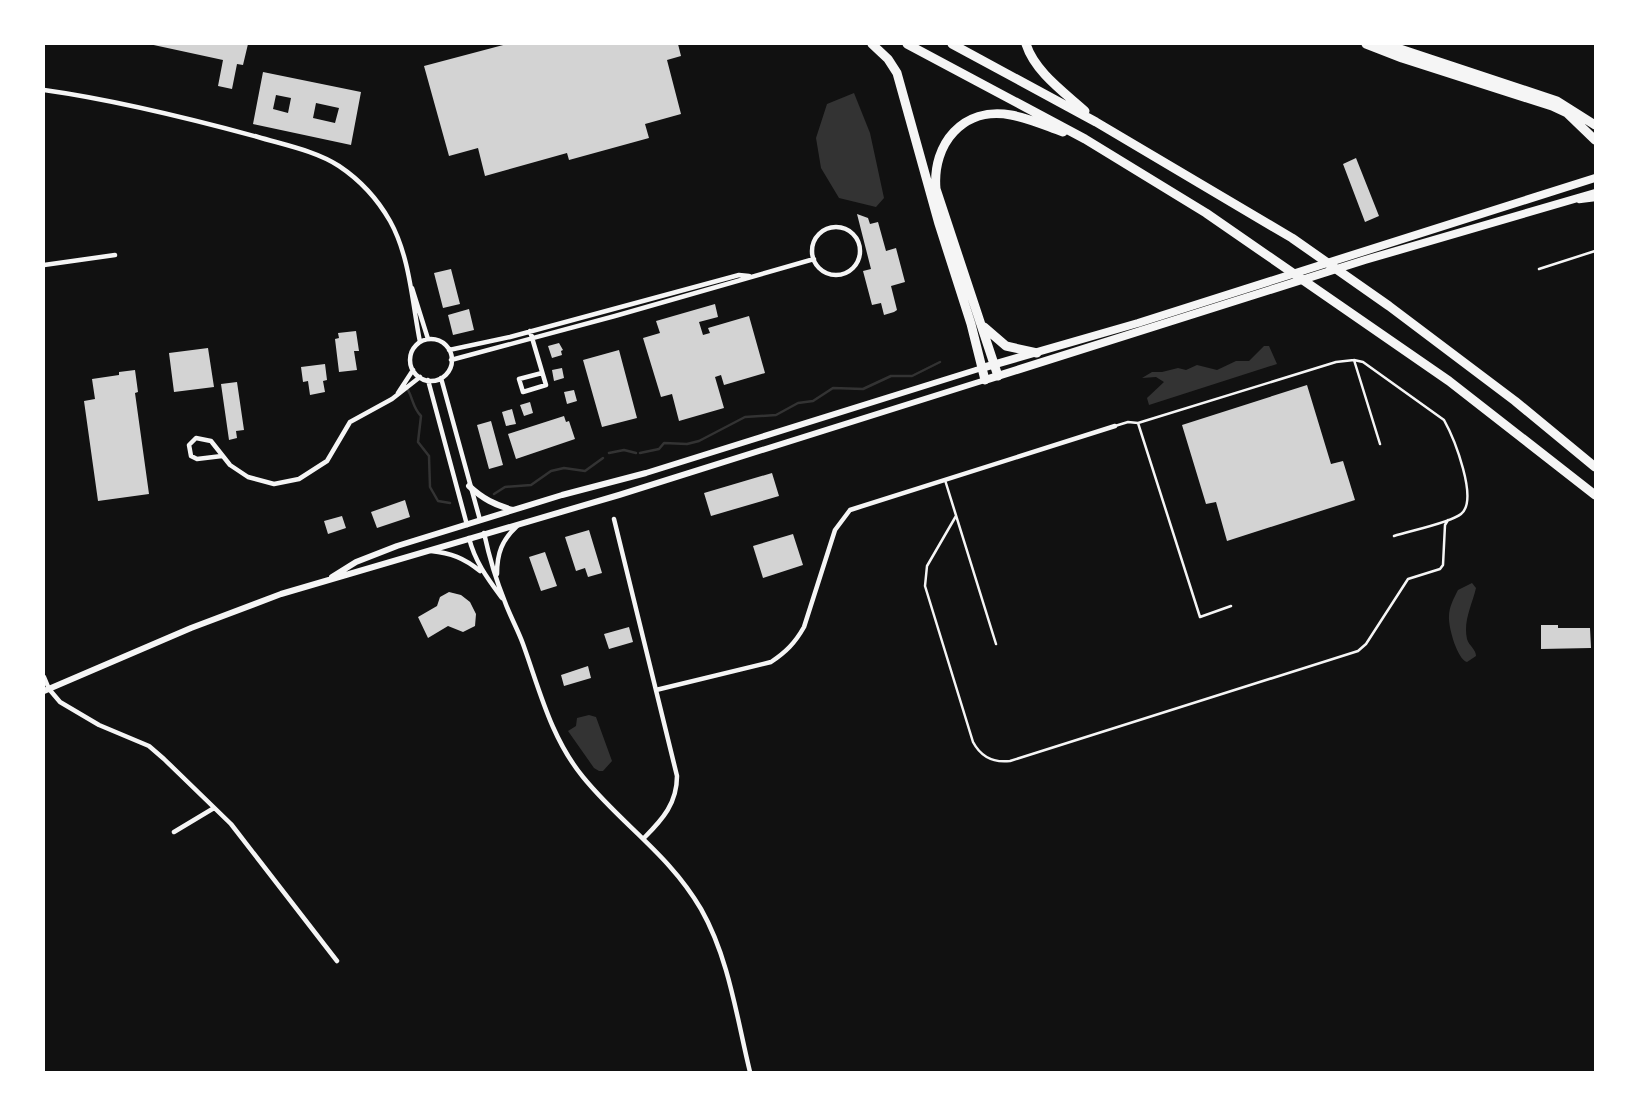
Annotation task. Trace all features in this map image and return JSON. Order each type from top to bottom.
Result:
[{"type":"highway","points":[[872,44],[888,59],[897,74],[985,380]]},
{"type":"highway","points":[[907,44],[1085,139],[1190,203],[1449,381],[1595,495]]},
{"type":"highway","points":[[952,44],[1096,122],[1315,254],[1353,280],[1515,401],[1595,467]]},
{"type":"highway","points":[[1026,44],[1034,62],[1096,122]]},
{"type":"highway","points":[[1366,44],[1402,58],[1552,106],[1567,113],[1595,140]]},
{"type":"highway","points":[[1385,44],[1557,101],[1595,125]]},
{"type":"highway","points":[[998,376],[936,190],[934,173],[939,154],[948,137],[975,118],[1010,115],[1085,139]]},
{"type":"highway","points":[[981,323],[994,337],[1006,346],[1037,353]]},
{"type":"main road","points":[[326,580],[356,562],[397,546],[480,520],[646,473],[982,368],[1138,323],[1595,178]]},
{"type":"main road","points":[[46,690],[236,610],[326,580],[632,490],[1365,260],[1595,193]]},
{"type":"main road","points":[[470,486],[483,499],[492,504],[515,510]]},
{"type":"main road","points":[[480,520],[484,533]]},
{"type":"main road","points":[[467,525],[469,537]]},
{"type":"street","points":[[44,90],[122,105],[236,131],[300,149],[338,166],[373,196],[390,222],[402,252],[428,340]]},
{"type":"street","points":[[1568,202],[1595,199]]},
{"type":"street","points":[[828,229],[844,229],[853,234],[859,243],[859,259],[853,268],[845,274],[834,275],[824,272],[814,259],[812,250],[816,239],[828,229]]},
{"type":"street","points":[[44,265],[115,255]]},
{"type":"street","points":[[451,360],[814,259]]},
{"type":"street","points":[[449,350],[530,331],[739,275],[751,276]]},
{"type":"street","points":[[411,287],[420,342]]},
{"type":"street","points":[[530,331],[534,338],[546,385],[523,392],[519,379],[542,373]]},
{"type":"street","points":[[428,340],[439,341],[449,350],[451,360],[448,370],[441,378],[428,380],[420,377],[413,370],[410,359],[411,352],[420,342],[428,340]]},
{"type":"street","points":[[400,392],[413,370]]},
{"type":"street","points":[[222,456],[197,459],[191,456],[189,445],[196,438],[211,441],[222,456],[241,473],[256,480],[274,484],[299,479],[327,461],[350,422],[409,387],[420,377]]},
{"type":"street","points":[[441,378],[480,520]]},
{"type":"street","points":[[428,380],[467,525]]},
{"type":"street","points":[[656,690],[771,662],[785,653],[796,641],[810,613],[835,530],[841,519],[850,510],[1115,426]]},
{"type":"street","points":[[614,519],[673,759],[677,787],[666,815],[644,838]]},
{"type":"street","points":[[497,578],[499,549],[506,536],[519,523]]},
{"type":"street","points":[[484,533],[504,602],[523,645],[546,712],[565,752],[602,799],[644,838],[680,876],[702,911],[713,934],[750,1072]]},
{"type":"street","points":[[469,537],[473,554],[483,573],[504,602]]},
{"type":"street","points":[[427,551],[448,553],[466,559],[483,573]]},
{"type":"street","points":[[44,677],[46,690],[60,702],[99,725],[149,746],[231,824],[337,961]]},
{"type":"street","points":[[174,832],[214,808]]},
{"type":"lane","points":[[1539,270],[1595,251]]},
{"type":"lane","points":[[1354,360],[1380,444]]},
{"type":"lane","points":[[1115,426],[1128,422],[1138,423],[1336,362],[1354,360],[1363,362],[1444,420],[1451,435],[1469,496],[1464,511],[1459,516],[1394,536]]},
{"type":"lane","points":[[1138,423],[1200,617],[1231,606]]},
{"type":"lane","points":[[944,479],[996,644]]},
{"type":"lane","points":[[956,516],[927,566],[925,586],[973,742],[978,752],[999,762],[1010,761],[1144,720],[1358,651],[1366,644],[1408,579],[1440,569],[1443,565],[1445,526],[1448,520]]},
{"type":"shaded area","points":[[854,93],[870,133],[884,198],[876,207],[839,198],[821,168],[816,138],[827,104]]},
{"type":"shaded area","points":[[1264,346],[1269,346],[1277,364],[1149,405],[1147,398],[1164,382],[1156,377],[1142,378],[1152,372],[1162,372],[1178,368],[1186,370],[1197,365],[1217,370],[1236,361],[1249,361]]},
{"type":"shaded area","points":[[1472,583],[1476,588],[1467,619],[1466,632],[1467,639],[1476,656],[1467,662],[1463,660],[1457,649],[1449,616],[1458,590]]},
{"type":"shaded area","points":[[589,715],[596,717],[612,761],[603,771],[594,768],[568,731],[576,726],[577,718]]},
{"type":"building","points":[[149,44],[248,44],[243,65],[237,64],[232,89],[218,86],[223,60]]},
{"type":"building","points":[[507,44],[678,44],[681,56],[667,60],[681,114],[645,124],[649,138],[569,160],[567,153],[485,176],[478,148],[449,156],[424,66]]},
{"type":"building","points":[[263,72],[361,92],[351,145],[253,124]],"holes":[[[276,95],[291,98],[288,113],[273,109]],[[316,103],[339,108],[335,123],[313,118]]]},
{"type":"building","points":[[1356,158],[1379,216],[1365,222],[1343,164]]},
{"type":"building","points":[[857,214],[868,218],[870,224],[878,222],[886,251],[896,248],[905,282],[891,286],[897,310],[894,312],[884,315],[881,303],[872,305],[863,271],[871,269]]},
{"type":"building","points":[[451,269],[460,304],[443,308],[434,273]]},
{"type":"building","points":[[715,304],[718,317],[699,322],[703,335],[710,333],[708,328],[749,316],[765,373],[724,385],[721,375],[715,377],[724,408],[679,421],[672,394],[661,397],[643,338],[660,333],[656,321]]},
{"type":"building","points":[[469,309],[474,330],[453,335],[448,315]]},
{"type":"building","points":[[356,331],[359,351],[354,351],[357,370],[339,372],[335,339],[339,338],[338,333]]},
{"type":"building","points":[[559,343],[563,350],[561,351],[562,355],[552,358],[548,346]]},
{"type":"building","points":[[208,348],[214,387],[174,392],[169,353]]},
{"type":"building","points":[[619,350],[637,418],[602,427],[583,360]]},
{"type":"building","points":[[325,364],[327,380],[323,381],[325,392],[310,395],[308,381],[303,382],[301,367]]},
{"type":"building","points":[[562,368],[564,378],[554,381],[552,370]]},
{"type":"building","points":[[135,370],[138,392],[135,393],[149,494],[98,501],[84,401],[95,399],[92,379],[119,375],[119,372]]},
{"type":"building","points":[[237,382],[244,430],[236,431],[237,438],[229,440],[221,384]]},
{"type":"building","points":[[1307,385],[1331,464],[1343,461],[1355,500],[1227,541],[1216,502],[1206,504],[1182,425]]},
{"type":"building","points":[[574,390],[577,401],[567,404],[564,392]]},
{"type":"building","points":[[530,402],[533,413],[524,416],[520,405]]},
{"type":"building","points":[[512,409],[516,424],[506,426],[502,412]]},
{"type":"building","points":[[564,416],[566,422],[569,421],[575,439],[516,459],[508,434]]},
{"type":"building","points":[[491,421],[503,465],[489,469],[477,425]]},
{"type":"building","points":[[772,473],[779,496],[711,516],[704,493]]},
{"type":"building","points":[[405,500],[410,517],[377,528],[371,512]]},
{"type":"building","points":[[342,516],[346,528],[328,534],[324,521]]},
{"type":"building","points":[[589,530],[602,573],[588,577],[585,568],[576,571],[565,537]]},
{"type":"building","points":[[793,534],[803,565],[763,578],[753,546]]},
{"type":"building","points":[[545,552],[557,586],[541,591],[529,557]]},
{"type":"building","points":[[449,592],[461,595],[470,602],[476,614],[475,626],[463,632],[448,626],[428,638],[418,617],[437,606],[440,597]]},
{"type":"building","points":[[1541,625],[1558,625],[1558,628],[1590,628],[1591,648],[1541,649]]},
{"type":"building","points":[[629,627],[633,642],[609,649],[604,634]]},
{"type":"building","points":[[588,666],[591,678],[564,686],[561,675]]},
{"type":"waterway","points":[[640,453],[659,449],[664,443],[687,444],[699,441],[745,417],[776,415],[798,403],[813,401],[833,388],[863,389],[891,376],[912,376],[940,362]]},
{"type":"waterway","points":[[408,390],[421,416],[418,442],[429,456],[430,487],[438,501],[450,503]]},
{"type":"waterway","points":[[609,453],[624,450],[636,453]]},
{"type":"waterway","points":[[494,494],[505,487],[531,485],[551,471],[564,468],[585,471],[603,458]]}]
